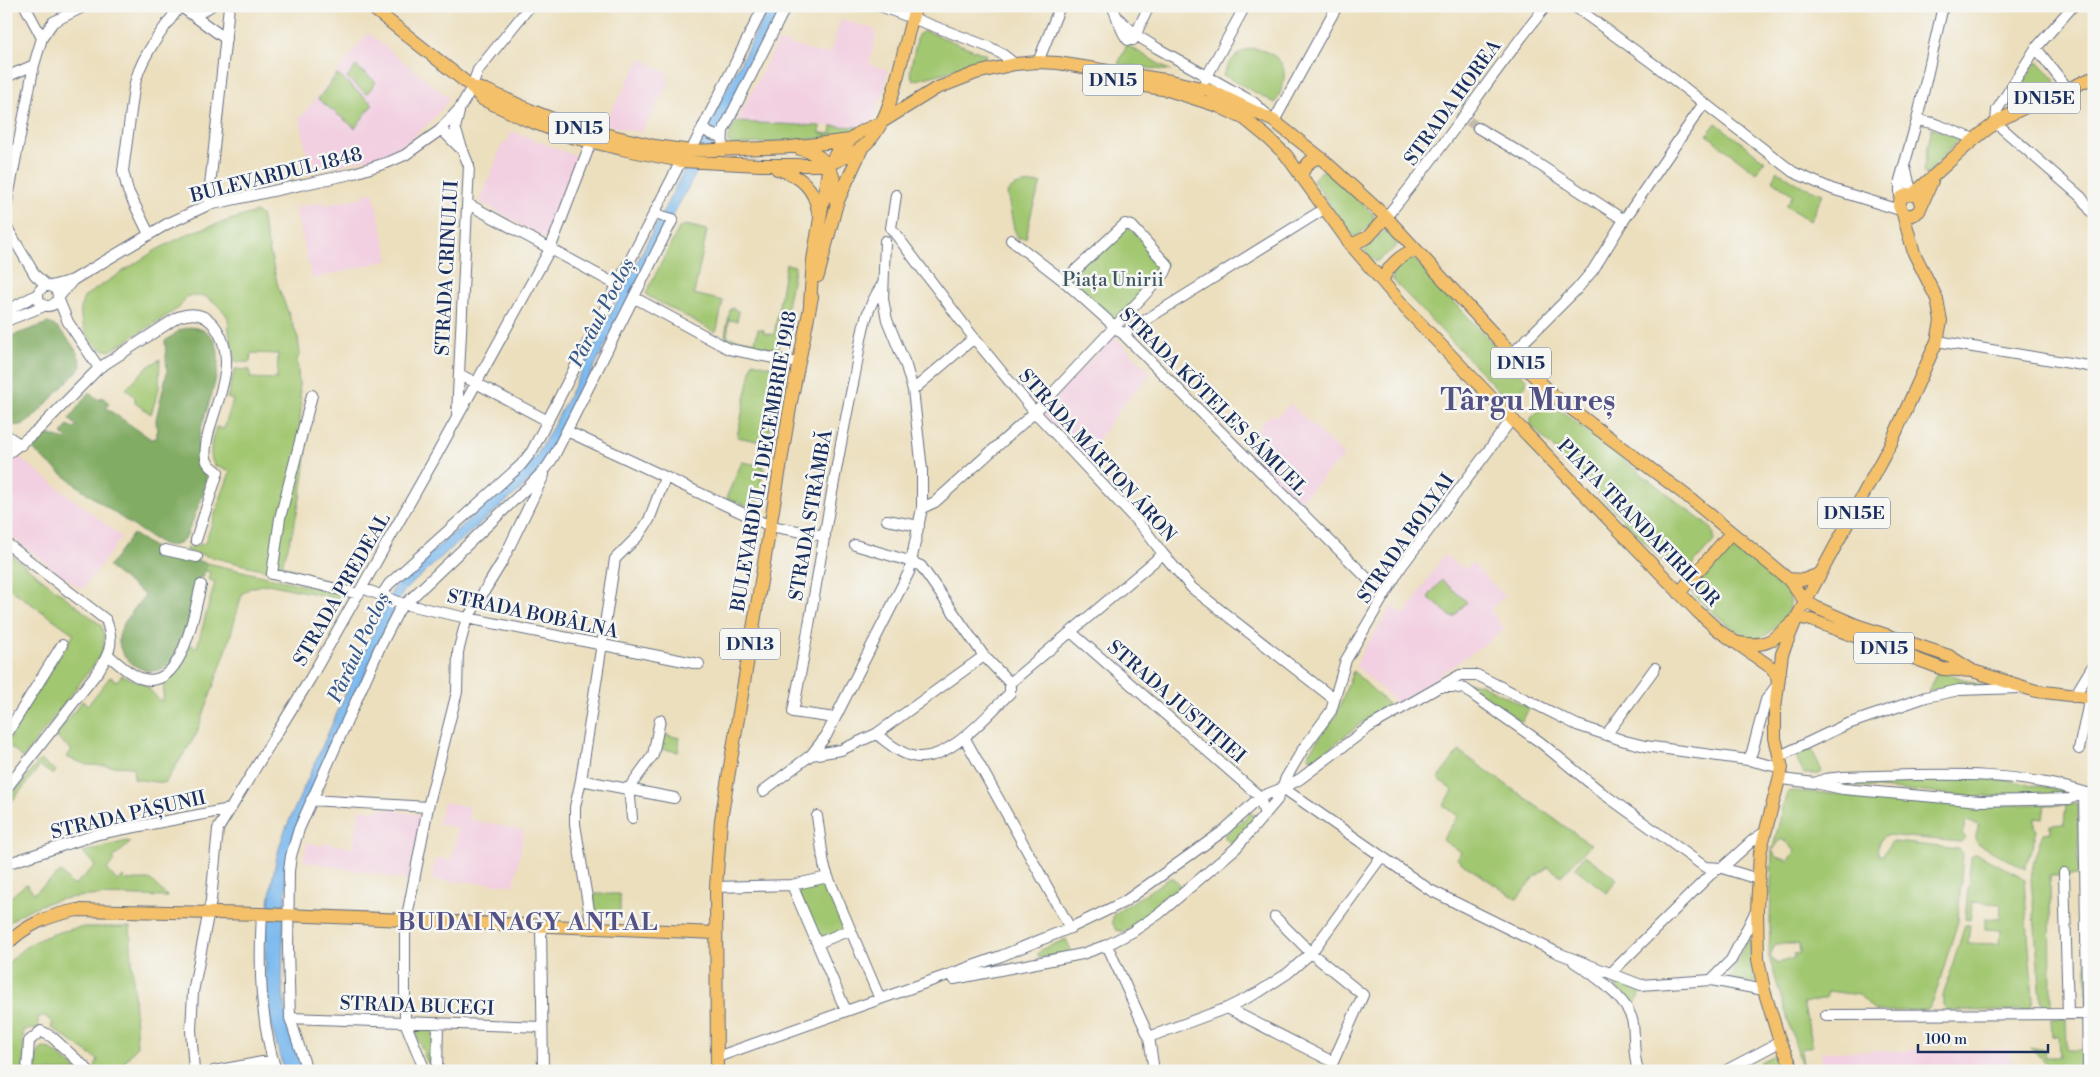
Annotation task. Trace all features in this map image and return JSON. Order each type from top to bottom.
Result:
[{"type":"main road","name":"DN15","points":[[370,6],[472,87],[482,99],[547,129],[591,142],[681,161],[760,165],[829,165],[863,146],[870,140],[882,122]]},
{"type":"main road","points":[[882,122],[914,12]]},
{"type":"main road","name":"DN15","points":[[472,87],[486,90],[551,119],[574,127],[654,146],[691,151],[791,147],[850,140],[860,132],[882,122],[935,88],[976,73],[1015,64],[1038,62],[1058,70],[1168,90],[1210,103],[1245,119]]},
{"type":"main road","name":"PIAȚA TRANDAFIRILOR","points":[[1038,62],[1058,63],[1184,84],[1206,90],[1274,121],[1321,158],[1386,217],[1512,354],[1554,395],[1681,491],[1788,579],[1805,601]]},
{"type":"main road","name":"DN15E","points":[[1805,601],[1857,509],[1891,443],[1937,341],[1941,321],[1937,299],[1914,253],[1909,237],[1908,204],[1951,158],[1996,123],[2026,106],[2094,77]]},
{"type":"main road","name":"PIAȚA TRANDAFIRILOR","points":[[1245,119],[1286,155],[1324,209],[1382,282],[1679,592],[1718,630],[1772,668],[1777,676],[1778,685]]},
{"type":"main road","name":"BULEVARDUL 1 DECEMBRIE 1918","points":[[810,304],[813,260],[829,165],[838,150],[850,140]]},
{"type":"main road","name":"BULEVARDUL 1 DECEMBRIE 1918","points":[[717,1071],[716,887],[721,820],[798,363],[810,304],[844,185],[863,146]]},
{"type":"main road","points":[[791,147],[810,151],[829,165],[835,179],[834,215]]},
{"type":"main road","points":[[1301,177],[1303,169],[1308,163],[1316,158],[1321,158]]},
{"type":"main road","points":[[760,165],[792,173],[808,185],[816,201],[819,220]]},
{"type":"main road","points":[[1352,245],[1368,237],[1386,217]]},
{"type":"main road","points":[[1382,282],[1385,275],[1401,257],[1407,252],[1416,250]]},
{"type":"main road","points":[[1679,592],[1731,533]]},
{"type":"main road","points":[[1788,579],[1803,580],[1819,574]]},
{"type":"main road","name":"DN15","points":[[1805,601],[1819,610],[1856,626],[1949,656],[1973,671],[2024,688],[2074,697],[2092,698]]},
{"type":"main road","points":[[1794,1071],[1780,1042],[1764,990],[1758,959],[1756,910],[1760,853],[1781,768],[1774,726],[1782,654],[1805,601]]},
{"type":"main road","name":"DN15","points":[[1797,617],[1811,620],[1942,669],[1973,671]]},
{"type":"main road","points":[[1738,643],[1752,646],[1764,644],[1780,635],[1797,617]]},
{"type":"main road","points":[[6,945],[33,924],[52,915],[77,910],[265,915],[716,933]]},
{"type":"street","points":[[25,6],[42,38]]},
{"type":"street","points":[[6,207],[34,65],[42,38],[48,26],[53,22],[86,6]]},
{"type":"street","points":[[150,234],[128,191],[123,171],[136,78],[148,54],[180,6],[226,38]]},
{"type":"street","points":[[195,16],[211,6]]},
{"type":"street","points":[[208,205],[229,6]]},
{"type":"street","name":"BULEVARDUL 1848","points":[[6,310],[43,289],[73,280],[166,224],[208,205],[351,174],[389,162],[419,146],[441,128],[460,108],[472,87],[478,70],[530,6]]},
{"type":"street","points":[[691,151],[764,6]]},
{"type":"street","points":[[703,126],[712,136],[719,136],[724,131],[786,6]]},
{"type":"street","points":[[880,6],[914,12],[989,47],[1015,64]]},
{"type":"street","points":[[1038,62],[1060,6]]},
{"type":"street","points":[[1112,6],[1119,19],[1136,35],[1253,102],[1274,121]]},
{"type":"street","points":[[1136,35],[1149,6]]},
{"type":"street","points":[[1210,103],[1206,90],[1207,75],[1245,6]]},
{"type":"street","points":[[1274,121],[1337,6]]},
{"type":"street","name":"STRADA HOREA","points":[[1386,217],[1466,119],[1546,6]]},
{"type":"street","points":[[1574,6],[1794,172],[1832,189],[1880,204],[1908,204],[1905,168],[1943,6]]},
{"type":"street","points":[[2073,6],[2036,48],[1997,110],[1996,123],[2081,197],[2094,214]]},
{"type":"street","points":[[2036,48],[2068,88]]},
{"type":"street","points":[[6,77],[34,65]]},
{"type":"street","points":[[1184,84],[1200,75],[1207,75]]},
{"type":"street","points":[[1512,354],[1577,289],[1592,270],[1704,103]]},
{"type":"street","points":[[460,108],[455,128],[463,152]]},
{"type":"street","points":[[1245,119],[1274,121]]},
{"type":"street","points":[[1917,120],[1933,123],[1974,139]]},
{"type":"street","name":"STRADA CRINULUI","points":[[441,128],[463,152],[469,166],[456,419]]},
{"type":"street","points":[[1480,129],[1526,156],[1624,220]]},
{"type":"street","points":[[722,151],[724,131]]},
{"type":"street","name":"STRADA PREDEAL","points":[[194,1071],[191,1030],[192,992],[209,913],[218,829],[310,679],[550,249],[591,142]]},
{"type":"street","points":[[381,596],[390,584],[521,465],[532,451],[681,161]]},
{"type":"street","name":"STRADA MÁRTON ÁRON","points":[[896,195],[891,228],[974,338],[1035,412],[1145,530],[1192,588],[1334,699]]},
{"type":"street","points":[[468,204],[617,285]]},
{"type":"street","points":[[1120,330],[1324,209]]},
{"type":"street","points":[[425,1071],[405,1022],[406,921],[428,807],[457,692],[458,652],[467,618],[502,562],[547,467],[635,298],[673,219],[654,214]]},
{"type":"street","points":[[922,508],[935,502],[1035,412],[1120,330],[1168,268],[1167,264],[1132,226],[1123,225],[1064,281]]},
{"type":"street","points":[[6,226],[43,289],[39,301],[67,319]]},
{"type":"street","name":"STRADA KÖTELES SÁMUEL","points":[[1011,240],[1064,281],[1120,330],[1384,595]]},
{"type":"street","name":"STRADA STRÂMBĂ","points":[[763,791],[811,755],[826,736],[912,563],[922,508],[922,470],[913,390],[906,366],[887,320],[882,299],[885,241]]},
{"type":"street","name":"BULEVARDUL 1848","points":[[6,321],[52,305],[73,280]]},
{"type":"street","name":"STRADA STRÂMBĂ","points":[[835,718],[793,712],[863,322],[882,285]]},
{"type":"street","points":[[43,289],[58,292],[58,298],[67,319],[99,368]]},
{"type":"street","points":[[635,298],[718,344],[741,353],[798,363]]},
{"type":"street","points":[[6,455],[40,428],[99,368],[185,314],[203,316],[214,326],[220,335],[226,354],[226,377],[208,433],[206,458],[210,467],[218,472],[196,540]]},
{"type":"street","points":[[913,390],[974,338]]},
{"type":"street","points":[[1937,341],[2094,368]]},
{"type":"street","points":[[459,374],[548,421]]},
{"type":"street","name":"STRADA BOBÂLNA","points":[[312,395],[280,518],[272,574],[360,591],[467,618],[700,664]]},
{"type":"street","name":"STRADA BOLYAI","points":[[918,985],[1082,954],[1107,945],[1132,932],[1160,913],[1236,848],[1278,800],[1286,778],[1303,749],[1331,711],[1346,660],[1401,568],[1512,419]]},
{"type":"street","points":[[567,431],[770,526],[825,536]]},
{"type":"street","points":[[6,435],[21,445]]},
{"type":"street","points":[[307,1071],[290,1018],[288,985],[288,916],[291,856],[295,840],[379,648],[402,603],[547,467]]},
{"type":"street","points":[[592,929],[575,824],[575,807],[581,780],[600,645],[615,559],[639,535],[649,520],[665,478]]},
{"type":"street","points":[[887,520],[919,526]]},
{"type":"street","points":[[6,544],[106,620],[111,632],[108,656],[99,670],[6,789]]},
{"type":"street","points":[[855,546],[921,566],[984,656],[1010,683],[1010,693],[964,737],[935,755],[922,758],[910,756],[876,734]]},
{"type":"street","points":[[165,550],[197,557]]},
{"type":"street","points":[[1010,683],[1163,554]]},
{"type":"street","points":[[108,656],[130,673],[142,678],[153,679],[169,672],[182,652],[201,585]]},
{"type":"street","name":"STRADA JUSTIȚIEI","points":[[1071,632],[1260,797]]},
{"type":"street","points":[[6,735],[62,645]]},
{"type":"street","name":"STRADA STRÂMBĂ","points":[[811,755],[841,750],[876,734],[984,656]]},
{"type":"street","points":[[2074,697],[2094,664]]},
{"type":"street","points":[[1606,735],[1655,668]]},
{"type":"street","name":"STRADA BOLYAI","points":[[918,985],[1033,944],[1124,902],[1222,832],[1260,797],[1300,779],[1369,727],[1460,675],[1477,675],[1576,725],[1606,735],[1645,746],[1748,760],[1781,768],[1814,783]]},
{"type":"street","points":[[1748,760],[1752,752],[1766,700],[1778,685]]},
{"type":"street","points":[[1440,687],[1454,686],[1465,689],[1540,742],[1600,792],[1705,868],[1720,868],[1758,879]]},
{"type":"street","points":[[1781,768],[1845,725],[1926,697],[1959,690],[2024,688]]},
{"type":"street","points":[[2079,749],[2092,698]]},
{"type":"street","points":[[632,818],[628,788],[653,755],[660,720]]},
{"type":"street","points":[[826,736],[841,750]]},
{"type":"street","points":[[964,737],[1070,928]]},
{"type":"street","points":[[1303,749],[1302,760],[1304,764],[1313,768]]},
{"type":"street","points":[[1814,783],[1824,779],[1981,774],[2032,779],[2089,793]]},
{"type":"street","points":[[581,780],[674,798]]},
{"type":"street","points":[[1814,783],[1842,789],[1980,801],[2070,799],[2089,793]]},
{"type":"street","points":[[1283,788],[1430,890],[1558,953],[1642,985],[1711,980],[1764,990]]},
{"type":"street","points":[[2088,1071],[2091,1014],[2089,793]]},
{"type":"street","points":[[1260,797],[1264,815]]},
{"type":"street","points":[[311,800],[428,807]]},
{"type":"street","name":"STRADA PĂȘUNII","points":[[6,864],[98,834],[230,809]]},
{"type":"street","points":[[817,816],[824,865],[828,877],[880,999]]},
{"type":"street","points":[[1612,973],[1720,868],[1752,841],[1766,832]]},
{"type":"street","points":[[1149,1037],[1227,1008],[1259,992],[1288,972],[1311,954],[1381,857]]},
{"type":"street","points":[[2064,873],[2068,1014]]},
{"type":"street","points":[[716,887],[792,885],[828,877]]},
{"type":"street","points":[[792,885],[846,1011]]},
{"type":"street","points":[[1711,980],[1731,960],[1748,931],[1756,910]]},
{"type":"street","points":[[265,915],[260,972],[264,1023],[276,1071]]},
{"type":"street","points":[[1227,1008],[1333,1062],[1363,995],[1311,954],[1275,917]]},
{"type":"street","points":[[542,927],[543,1071]]},
{"type":"street","points":[[818,943],[850,930]]},
{"type":"street","points":[[1033,944],[1030,953],[1036,962]]},
{"type":"street","points":[[1107,945],[1149,1037],[1154,1071]]},
{"type":"street","points":[[1558,953],[1597,978],[1627,1008],[1633,1024],[1634,1054],[1638,1071]]},
{"type":"street","points":[[717,1057],[918,985]]},
{"type":"street","points":[[1826,1015],[2091,1014]]},
{"type":"street","name":"STRADA BUCEGI","points":[[290,1018],[542,1027]]},
{"type":"street","points":[[437,1071],[438,1024]]},
{"type":"street","points":[[27,1071],[29,1041],[41,1031],[52,1037],[89,1071]]},
{"type":"street","points":[[1726,1071],[1780,1042]]},
{"type":"street","points":[[214,1071],[273,1060]]},
{"type":"shaded area","points":[[841,19],[876,30],[869,64],[888,70],[884,91],[873,120],[863,127],[736,122],[778,41],[819,53],[830,53]]},
{"type":"shaded area","points":[[368,33],[450,99],[429,123],[406,143],[386,153],[310,172],[300,118]]},
{"type":"shaded area","points":[[641,58],[668,74],[665,79],[670,81],[641,133],[604,124]]},
{"type":"shaded area","points":[[512,131],[576,156],[545,238],[480,202],[503,142],[507,143]]},
{"type":"shaded area","points":[[373,192],[389,260],[312,279],[295,208],[324,202],[325,205],[364,197],[364,193]]},
{"type":"shaded area","points":[[1114,336],[1151,373],[1119,410],[1097,442],[1082,456],[1041,412]]},
{"type":"shaded area","points":[[1290,404],[1344,456],[1299,502],[1248,451],[1261,438],[1256,432],[1260,429],[1258,427],[1272,414],[1277,417]]},
{"type":"shaded area","points":[[19,457],[122,537],[82,590],[6,533],[6,466]]},
{"type":"shaded area","points":[[1443,555],[1466,569],[1472,563],[1505,596],[1491,608],[1491,611],[1505,630],[1398,704],[1356,666],[1361,654],[1391,607],[1405,615]]},
{"type":"shaded area","points":[[443,802],[470,807],[468,819],[524,831],[514,885],[431,880],[436,858],[451,861],[458,828],[438,824]]},
{"type":"shaded area","points":[[377,808],[394,810],[395,808],[398,811],[422,816],[408,880],[303,861],[307,842],[323,846],[324,843],[353,848],[360,809],[376,812]]},
{"type":"shaded area","points":[[2012,1049],[2007,1055],[2024,1071],[1830,1071],[1827,1067],[1823,1068],[1821,1052]]},
{"type":"green space","points":[[924,31],[987,55],[973,65],[913,81],[910,71],[918,35]]},
{"type":"green space","points":[[1127,45],[1171,71],[1118,64]]},
{"type":"green space","points":[[1254,48],[1274,56],[1283,68],[1283,84],[1275,103],[1223,75],[1235,57],[1243,51]]},
{"type":"green space","points":[[2036,63],[2040,63],[2055,80],[2055,84],[2012,102],[2015,93]]},
{"type":"green space","points":[[356,66],[376,82],[367,94],[347,78]]},
{"type":"green space","points":[[337,74],[373,104],[355,128],[318,99]]},
{"type":"green space","points":[[736,122],[820,126],[820,133],[831,134],[832,126],[863,127],[851,134],[838,137],[735,145],[728,142],[728,137]]},
{"type":"green space","points":[[1716,123],[1765,161],[1756,173],[1707,135]]},
{"type":"green space","points":[[1932,127],[1959,139],[1927,174],[1924,174],[1923,171]]},
{"type":"green space","points":[[1322,171],[1326,171],[1373,214],[1374,222],[1356,237],[1352,235],[1314,182],[1313,179]]},
{"type":"green space","points":[[1778,171],[1800,185],[1823,194],[1810,221],[1786,206],[1793,195],[1772,180]]},
{"type":"green space","points":[[1041,183],[1032,210],[1026,238],[1018,238],[1014,229],[1007,193],[1018,185]]},
{"type":"green space","points":[[256,212],[261,215],[278,286],[298,338],[300,353],[297,360],[301,407],[300,425],[308,427],[300,497],[293,531],[282,565],[318,579],[350,587],[349,590],[186,551],[186,549],[205,543],[230,472],[214,465],[211,451],[216,427],[224,429],[233,400],[227,398],[235,369],[250,370],[250,378],[277,379],[278,354],[251,353],[250,362],[235,362],[228,318],[214,302],[204,296],[187,296],[179,308],[110,351],[102,349],[95,344],[84,330],[81,312],[85,296],[156,250],[192,232]]},
{"type":"green space","name":"Piața Unirii","points":[[1125,224],[1167,264],[1116,326],[1064,281]]},
{"type":"green space","points":[[686,225],[707,230],[694,294],[723,301],[715,332],[648,296],[646,293],[679,228]]},
{"type":"green space","points":[[1384,231],[1393,237],[1396,247],[1376,262],[1365,253],[1365,250]]},
{"type":"green space","points":[[1410,259],[1414,259],[1526,379],[1526,385],[1512,399],[1507,399],[1392,279],[1394,272]]},
{"type":"green space","points":[[786,264],[795,266],[778,352],[727,340],[725,335],[732,308],[739,312],[737,321],[729,320],[727,337],[755,342],[758,329],[764,330],[764,333],[774,335]]},
{"type":"green space","points":[[48,323],[64,334],[78,355],[81,367],[32,419],[22,425],[6,426],[6,338]]},
{"type":"green space","points":[[190,327],[207,332],[215,343],[218,357],[217,374],[199,439],[199,458],[206,476],[204,491],[186,537],[178,544],[166,545],[96,500],[54,468],[32,448],[45,437],[51,435],[65,440],[67,438],[62,434],[68,425],[73,428],[77,426],[69,419],[89,392],[99,400],[102,397],[109,403],[106,408],[151,439],[157,438],[156,419],[167,372],[165,341],[180,330]]},
{"type":"green space","points":[[160,359],[159,388],[151,414],[135,403],[135,397],[126,389],[146,368]]},
{"type":"green space","points":[[753,362],[781,369],[767,443],[737,437]]},
{"type":"green space","points":[[1548,402],[1712,529],[1714,541],[1685,573],[1679,575],[1674,572],[1531,425],[1531,418]]},
{"type":"green space","points":[[742,462],[764,466],[756,508],[754,509],[726,498]]},
{"type":"green space","points":[[133,534],[163,553],[207,563],[203,578],[199,577],[185,633],[177,653],[165,668],[156,671],[138,667],[130,662],[120,646],[120,631],[129,615],[145,595],[108,567]]},
{"type":"green space","points":[[1731,547],[1735,547],[1772,575],[1788,592],[1790,607],[1774,629],[1761,638],[1748,637],[1741,634],[1693,594],[1693,590]]},
{"type":"green space","points":[[6,551],[101,625],[104,634],[103,647],[98,659],[23,758],[7,744],[19,720],[74,634],[6,586]]},
{"type":"green space","points":[[207,563],[341,594],[340,599],[268,584],[250,588],[242,594],[227,648],[196,735],[165,783],[134,779],[133,767],[87,765],[66,757],[72,750],[57,738],[57,734],[82,701],[88,705],[110,677],[117,681],[122,675],[145,684],[159,700],[163,700],[164,682],[173,676],[185,662],[183,659],[190,645],[197,647],[215,582],[208,579],[210,572],[205,571]]},
{"type":"green space","points":[[1442,580],[1467,602],[1453,618],[1428,597]]},
{"type":"green space","points":[[1938,670],[1985,687],[1952,686],[1928,692]]},
{"type":"green space","points":[[1353,671],[1390,706],[1363,722],[1313,760],[1309,757],[1309,752],[1336,716]]},
{"type":"green space","points":[[1468,682],[1480,684],[1529,708],[1522,722],[1470,688]]},
{"type":"green space","points":[[661,734],[680,738],[678,752],[658,748]]},
{"type":"green space","points":[[1811,748],[1822,771],[1820,774],[1804,774],[1797,760],[1798,755]]},
{"type":"green space","points":[[1459,751],[1591,844],[1561,876],[1548,867],[1534,878],[1517,899],[1463,864],[1457,859],[1461,852],[1442,840],[1458,816],[1443,805],[1453,791],[1438,778]]},
{"type":"green space","points":[[40,760],[56,771],[53,775],[40,766],[6,809],[6,802]]},
{"type":"green space","points":[[1981,778],[2005,780],[2068,791],[2069,793],[2068,795],[1978,797],[1836,784],[1836,781]]},
{"type":"green space","points":[[1788,792],[1902,798],[1975,806],[2078,803],[2079,875],[2050,876],[2051,1009],[2044,1008],[2041,999],[2031,879],[2034,860],[2043,833],[2050,832],[2050,825],[2064,824],[2066,804],[2045,805],[2043,818],[2035,817],[2037,831],[2025,869],[1978,844],[1975,839],[1979,825],[1966,821],[1962,835],[1966,837],[1961,842],[1886,835],[1879,844],[1879,855],[1883,855],[1891,842],[1958,849],[1963,853],[1958,921],[1933,1002],[1928,1010],[1876,1012],[1859,995],[1828,991],[1826,998],[1803,1003],[1813,1046],[1801,1049],[1803,1070],[1769,957],[1772,851]],"holes":[[[1781,839],[1787,842],[1795,851],[1789,861],[1777,857],[1772,851]],[[1775,944],[1799,944],[1800,953],[1794,954],[1794,958],[1778,963],[1770,957]]]},
{"type":"green space","points":[[2084,792],[2094,795],[2094,1071],[2088,1071]]},
{"type":"green space","points":[[1250,814],[1253,814],[1258,819],[1234,843],[1230,843],[1225,838],[1225,834]]},
{"type":"green space","points":[[127,841],[130,843],[113,858],[115,861],[107,869],[117,881],[123,877],[126,880],[151,880],[168,897],[105,895],[62,899],[42,904],[23,913],[6,925],[6,901],[26,884],[34,893],[61,872],[73,886],[95,866],[83,852]]},
{"type":"green space","points":[[1976,854],[2019,875],[2024,880],[2033,1000],[2028,1010],[1948,1011],[1943,1005],[1943,996],[1965,925],[1970,925],[1968,943],[1999,944],[2000,930],[1985,929],[1985,918],[2000,919],[2001,904],[1972,902],[1970,920],[1965,919],[1971,857]]},
{"type":"green space","points":[[1585,855],[1617,879],[1607,893],[1575,868]]},
{"type":"green space","points":[[1170,878],[1173,878],[1181,887],[1180,890],[1124,932],[1116,930],[1112,922],[1114,914]]},
{"type":"green space","points":[[825,880],[848,934],[821,946],[795,886]]},
{"type":"green space","points":[[594,894],[620,894],[620,915],[593,914]]},
{"type":"green space","points":[[84,927],[130,927],[137,1046],[118,1071],[100,1071],[95,1066],[98,1060],[51,1027],[53,1023],[45,1016],[38,1017],[38,1029],[23,1030],[24,1071],[6,1071],[6,967],[21,950],[31,944],[62,931]]},
{"type":"green space","points":[[1750,933],[1750,957],[1755,984],[1729,979]]},
{"type":"green space","points":[[1066,939],[1072,952],[1039,958],[1038,953],[1041,950]]},
{"type":"green space","points":[[1597,972],[1641,989],[1639,998],[1633,1005],[1615,986]]},
{"type":"green space","points":[[2066,1018],[2067,1050],[2082,1050],[2082,1071],[2047,1071],[2050,1066],[2031,1049],[2044,1049],[2045,1057],[2060,1057],[2059,1037],[2052,1036],[2051,1019]]},
{"type":"green space","points":[[414,1029],[433,1030],[432,1060],[430,1063],[427,1062]]},
{"type":"green space","points":[[44,1048],[50,1049],[79,1071],[37,1071],[37,1054]]},
{"type":"green space","points":[[1772,1056],[1777,1056],[1785,1071],[1764,1071],[1760,1062]]},
{"type":"water","name":"Pârâul Pocloș","points":[[770,6],[784,6],[723,125],[669,222],[539,471],[527,484],[404,591],[395,606],[294,834],[284,905],[282,980],[285,1011],[303,1071],[284,1071],[270,1019],[266,992],[267,918],[274,868],[286,828],[385,605],[394,588],[402,579],[535,458],[554,425]]},
{"type":"tunnel","points":[[1469,121],[1478,128]]},
{"type":"district","name":"Târgu Mureș","points":[[1528,400]]},
{"type":"district","name":"BUDAI NAGY ANTAL","points":[[528,922]]}]
